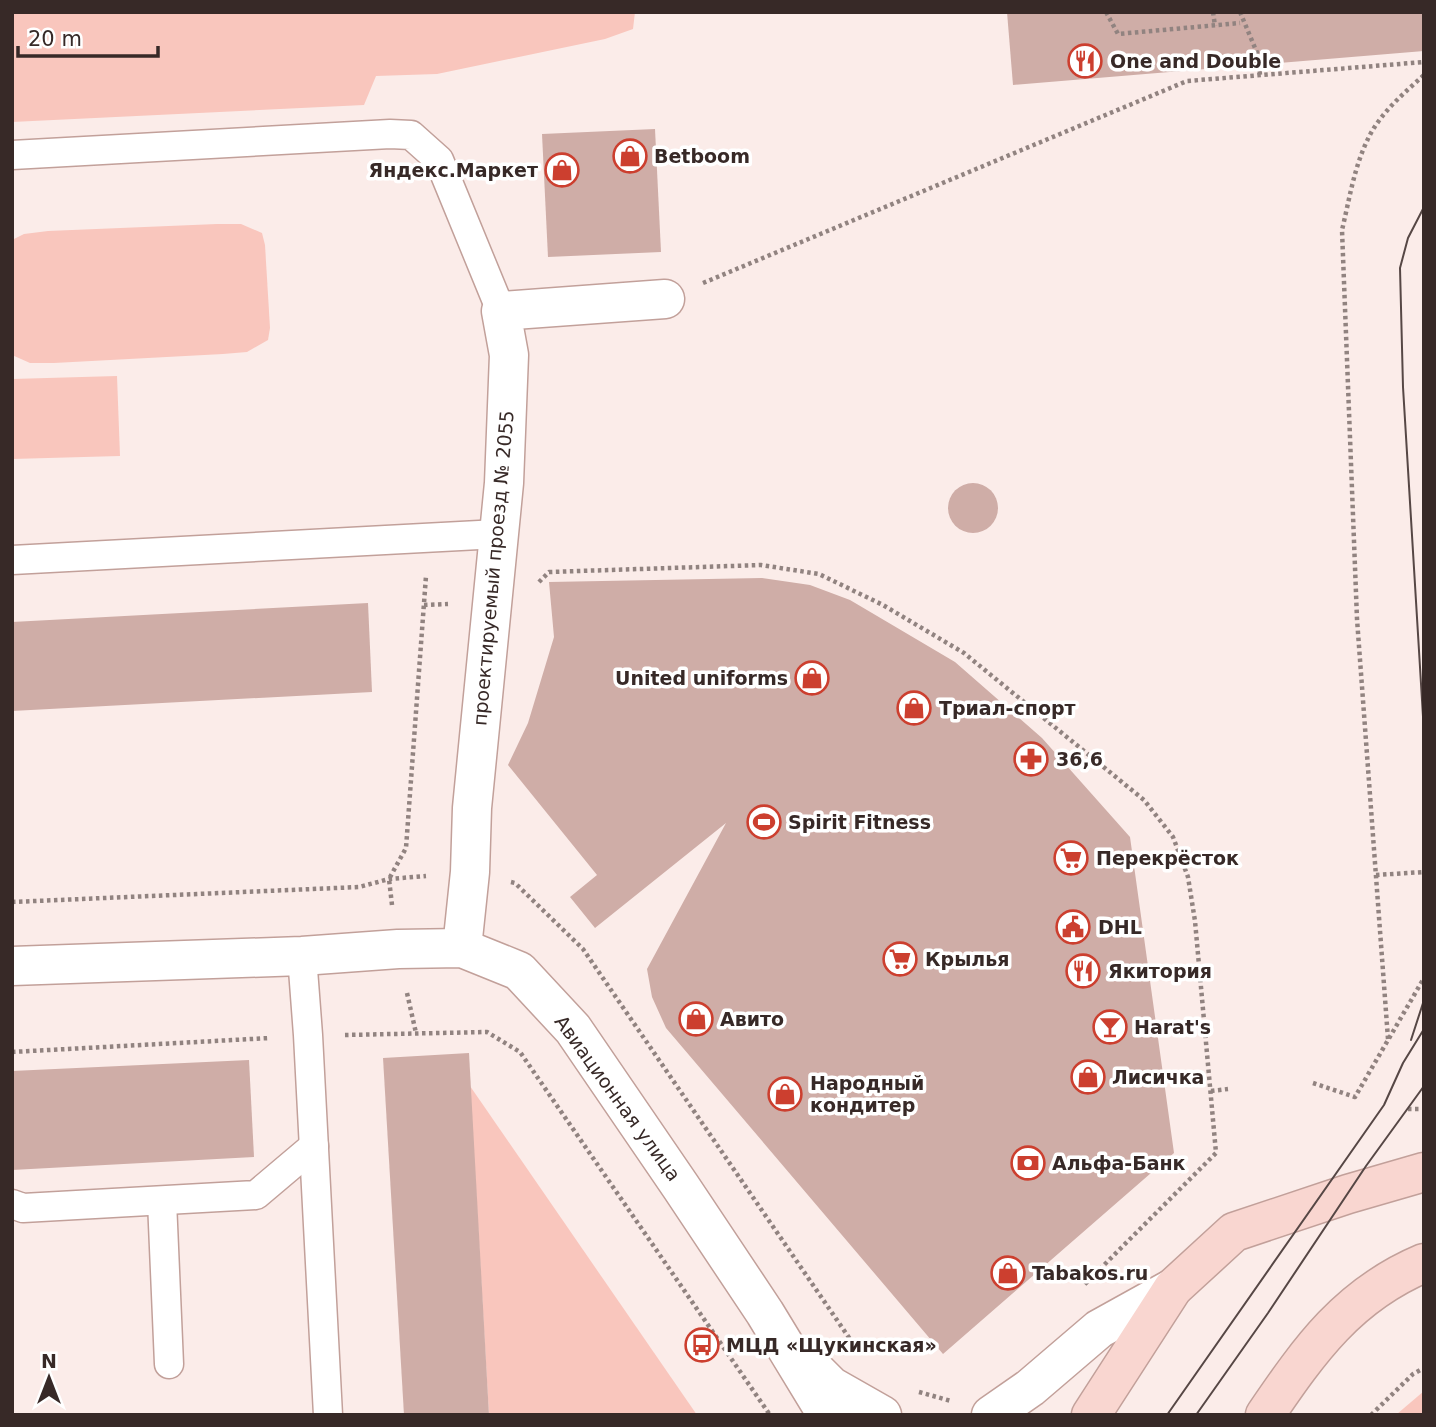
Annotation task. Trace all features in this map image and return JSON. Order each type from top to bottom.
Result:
[{"type":"main road","points":[[1091,1415],[1173,1289],[1234,1232],[1424,1172]]},
{"type":"main road","points":[[1265,1415],[1325,1332],[1364,1296],[1424,1263]]},
{"type":"street","points":[[500,311],[665,299]]},
{"type":"street","name":"проектируемый проезд № 2055","points":[[462,948],[498,534],[505,483],[509,355],[500,311]]},
{"type":"street","name":"Авиационная улица","points":[[12,966],[302,956],[398,948],[462,948],[519,971],[573,1029],[681,1187],[777,1333],[827,1415]]},
{"type":"street","points":[[977,1405],[1030,1388],[1099,1329],[1173,1289]]},
{"type":"street","points":[[777,1333],[831,1386],[882,1415]]},
{"type":"lane","points":[[12,155],[411,135],[439,160],[500,311]]},
{"type":"lane","points":[[12,560],[498,534]]},
{"type":"lane","points":[[302,956],[328,1415]]},
{"type":"lane","points":[[12,1204],[23,1208],[256,1195],[314,1146]]},
{"type":"lane","points":[[162,1201],[169,1364]]},
{"type":"path","points":[[1106,12],[1118,34],[1240,23]]},
{"type":"path","points":[[1213,12],[1215,26]]},
{"type":"path","points":[[1240,12],[1258,55],[1260,75]]},
{"type":"path","points":[[665,299],[1187,81],[1424,61]]},
{"type":"path","points":[[1388,1039],[1357,619],[1342,230],[1367,140],[1392,103],[1424,75]]},
{"type":"path","points":[[416,1033],[398,948],[389,879],[406,848],[428,538]]},
{"type":"path","points":[[537,589],[539,581],[550,572],[761,565],[819,575],[883,606],[964,653],[1144,800],[1173,837],[1188,877],[1195,920],[1216,1153],[1082,1287]]},
{"type":"path","points":[[1376,875],[1424,872]]},
{"type":"path","points":[[1312,1083],[1355,1097],[1424,978]]},
{"type":"path","points":[[12,1052],[308,1035],[487,1032],[520,1052],[769,1415]]},
{"type":"path","points":[[1211,1091],[1228,1089]]},
{"type":"path","points":[[1408,1109],[1424,1109]]},
{"type":"path","points":[[726,1160],[852,1342]]},
{"type":"path","points":[[1371,1415],[1413,1374],[1424,1368]]},
{"type":"path","points":[[910,1389],[951,1401],[977,1405]]},
{"type":"shaded area","points":[[12,12],[635,12],[633,29],[605,39],[437,74],[376,76],[364,105],[12,122]]},
{"type":"shaded area","points":[[241,224],[262,233],[270,328],[268,340],[247,352],[223,354],[54,363],[30,363],[12,355],[12,240],[24,234],[48,231]]},
{"type":"shaded area","points":[[117,376],[120,456],[12,459],[12,379]]},
{"type":"shaded area","points":[[470,1086],[697,1415],[489,1415]]},
{"type":"shaded area","points":[[1424,1391],[1424,1415],[1396,1415],[1397,1414]]},
{"type":"building","points":[[1007,12],[1424,12],[1424,51],[1013,85]]},
{"type":"building","points":[[655,129],[661,252],[548,257],[542,134]]},
{"type":"building","points":[[973,483],[991,490],[998,508],[991,526],[973,533],[955,526],[948,508],[955,490]]},
{"type":"building","name":"Крылья","points":[[762,578],[810,585],[850,600],[955,662],[1042,738],[1130,837],[1174,1153],[943,1354],[666,1028],[652,997],[647,969],[726,823],[595,928],[570,897],[597,875],[508,765],[528,723],[554,637],[549,582]]},
{"type":"building","points":[[368,603],[372,692],[12,711],[12,622]]},
{"type":"building","points":[[469,1053],[489,1415],[404,1415],[383,1058]]},
{"type":"building","points":[[249,1060],[254,1157],[12,1170],[12,1071]]},
{"type":"tram line","points":[[1424,207],[1408,238],[1400,268],[1403,387],[1424,733]]},
{"type":"tram line","points":[[1411,1040],[1424,1000]]},
{"type":"tram line","points":[[1167,1415],[1384,1105],[1403,1063],[1424,1029]]},
{"type":"tram line","points":[[1196,1415],[1366,1166],[1424,1086]]},
{"type":"place","name":"One and Double","points":[[1085,61]]},
{"type":"place","name":"Betboom","points":[[630,156]]},
{"type":"place","name":"Яндекс.Маркет","points":[[562,170]]},
{"type":"place","name":"United uniforms","points":[[812,678]]},
{"type":"place","name":"Триал-спорт","points":[[914,708]]},
{"type":"place","name":"36,6","points":[[1031,759]]},
{"type":"place","name":"Spirit Fitness","points":[[764,822]]},
{"type":"place","name":"Перекрёсток","points":[[1071,858]]},
{"type":"place","name":"DHL","points":[[1073,927]]},
{"type":"place","name":"Крылья","points":[[900,959]]},
{"type":"place","name":"Якитория","points":[[1083,971]]},
{"type":"place","name":"Авито","points":[[696,1019]]},
{"type":"place","name":"Harat's","points":[[1110,1027]]},
{"type":"place","name":"Лисичка","points":[[1088,1077]]},
{"type":"place","name":"Народный кондитер","points":[[785,1094]]},
{"type":"place","name":"Альфа-Банк","points":[[1028,1163]]},
{"type":"place","name":"Tabakos.ru","points":[[1008,1273]]},
{"type":"place","name":"МЦД «Щукинская»","points":[[702,1345]]}]
